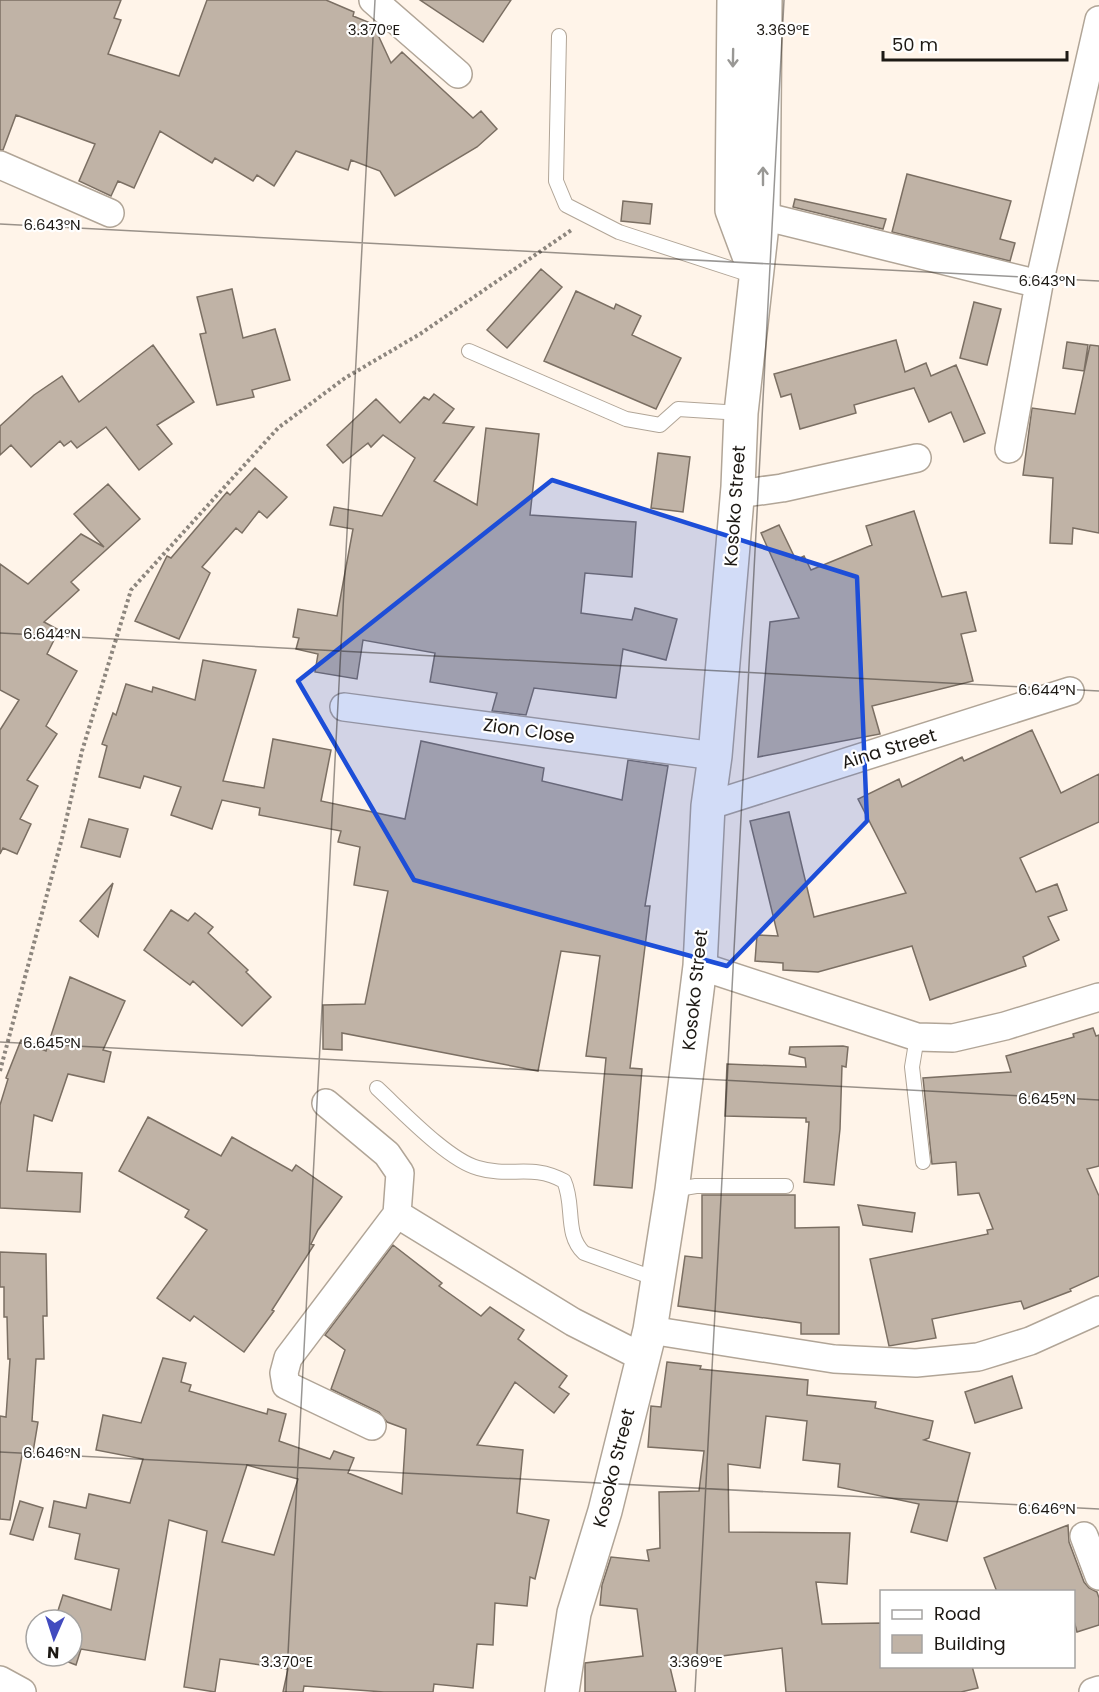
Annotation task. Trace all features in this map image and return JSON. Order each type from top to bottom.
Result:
[{"type":"street","points":[[373,0],[458,74]]},
{"type":"street","name":"Kosoko Street","points":[[734,0],[732,210],[757,276]]},
{"type":"street","name":"Kosoko Street","points":[[562,1692],[574,1613],[605,1511],[646,1344],[659,1280],[700,966],[708,806],[715,756],[738,487],[741,413],[763,216],[765,0]]},
{"type":"street","points":[[1009,449],[1040,284],[1099,20]]},
{"type":"street","points":[[0,165],[110,213]]},
{"type":"street","points":[[763,216],[1040,284]]},
{"type":"street","points":[[738,487],[753,492],[782,488],[917,458]]},
{"type":"street","name":"Aina Street","points":[[708,806],[1070,692]]},
{"type":"street","name":"Zion Close","points":[[344,707],[715,756]]},
{"type":"street","points":[[700,966],[917,1037],[953,1038],[1005,1026],[1099,996]]},
{"type":"street","points":[[326,1103],[387,1154],[400,1173],[397,1214],[288,1358],[284,1373],[286,1385],[372,1426]]},
{"type":"street","points":[[397,1214],[573,1322],[646,1344],[916,1363],[978,1357],[1029,1341],[1099,1310]]},
{"type":"street","points":[[1084,1536],[1099,1576]]},
{"type":"street","points":[[0,1680],[22,1692]]},
{"type":"street","points":[[1093,1692],[1099,1690]]},
{"type":"lane","points":[[559,36],[556,181],[566,205],[587,218],[619,232],[757,276]]},
{"type":"lane","points":[[469,351],[626,419],[660,425],[678,409],[741,413]]},
{"type":"lane","points":[[917,1037],[912,1067],[923,1162]]},
{"type":"lane","points":[[377,1088],[459,1161],[493,1172],[532,1169],[564,1181],[568,1190],[570,1219],[577,1246],[584,1253],[659,1280]]},
{"type":"lane","points":[[672,1190],[696,1185],[786,1186]]},
{"type":"path","points":[[0,1071],[62,838],[82,751],[131,590],[278,428],[345,378],[420,334],[587,218]]},
{"type":"highlighted area","points":[[552,480],[857,577],[867,821],[727,966],[414,880],[298,681]]},
{"type":"building","points":[[0,0],[121,0],[114,18],[121,20],[108,54],[179,76],[207,0],[326,0],[354,12],[353,16],[373,24],[391,63],[402,52],[473,118],[481,111],[497,129],[477,147],[395,196],[380,171],[351,160],[348,170],[296,151],[274,186],[257,175],[253,181],[215,158],[212,163],[160,131],[134,188],[118,181],[111,196],[79,181],[95,144],[16,115],[3,150],[0,150]]},
{"type":"building","points":[[420,0],[511,0],[483,42]]},
{"type":"building","points":[[907,174],[1011,201],[1000,239],[1015,243],[1010,261],[892,232]]},
{"type":"building","points":[[795,199],[886,219],[883,229],[793,207]]},
{"type":"building","points":[[623,201],[652,204],[650,224],[621,221]]},
{"type":"building","points":[[541,269],[562,287],[507,348],[487,330]]},
{"type":"building","points":[[232,289],[243,338],[275,329],[290,380],[252,390],[254,397],[217,405],[200,334],[206,333],[197,297]]},
{"type":"building","points":[[576,291],[614,309],[616,304],[641,316],[632,335],[681,358],[656,409],[544,361]]},
{"type":"building","points":[[974,302],[1001,309],[987,365],[960,358]]},
{"type":"building","points":[[896,340],[905,372],[926,363],[931,376],[956,365],[985,433],[964,442],[951,412],[929,422],[914,388],[854,405],[856,413],[800,429],[791,394],[781,397],[774,374]]},
{"type":"building","points":[[1067,342],[1088,345],[1084,371],[1063,368]]},
{"type":"building","points":[[153,345],[194,402],[157,425],[172,444],[139,470],[106,427],[77,448],[71,441],[64,446],[60,441],[31,467],[11,445],[0,455],[0,426],[34,395],[62,376],[79,402]]},
{"type":"building","points":[[1090,345],[1099,346],[1099,533],[1073,528],[1072,544],[1050,543],[1053,478],[1023,475],[1032,408],[1075,414]]},
{"type":"building","points":[[434,394],[454,409],[443,423],[474,427],[434,481],[477,505],[486,428],[539,434],[530,515],[636,522],[632,577],[585,573],[581,613],[632,620],[635,608],[677,619],[666,660],[623,649],[616,698],[534,688],[526,715],[492,711],[497,693],[430,682],[435,653],[363,640],[357,679],[315,672],[318,654],[296,649],[299,638],[293,637],[298,609],[337,616],[353,529],[330,525],[334,507],[382,516],[415,458],[383,435],[371,447],[368,443],[343,463],[327,445],[376,399],[400,423],[424,397],[429,400]]},
{"type":"building","points":[[658,453],[690,457],[683,512],[651,508]]},
{"type":"building","points":[[255,468],[287,497],[267,518],[259,511],[242,533],[236,528],[202,567],[210,573],[179,639],[135,621],[167,556],[171,558],[227,492],[230,495]]},
{"type":"building","points":[[108,484],[140,519],[71,582],[79,590],[44,622],[59,630],[47,654],[77,671],[46,726],[57,734],[27,780],[38,786],[20,819],[31,824],[17,854],[3,848],[0,854],[0,730],[19,700],[0,690],[0,564],[28,584],[81,534],[104,547],[74,514]]},
{"type":"building","points":[[914,511],[942,597],[966,592],[976,631],[961,634],[973,681],[872,706],[880,734],[758,757],[770,622],[799,618],[761,533],[779,525],[796,560],[804,556],[811,570],[872,545],[866,526]]},
{"type":"building","points":[[203,660],[256,670],[223,781],[264,788],[273,739],[331,750],[321,801],[405,819],[421,741],[544,768],[542,781],[622,800],[628,760],[668,766],[645,906],[650,906],[630,1068],[642,1069],[632,1188],[594,1185],[606,1058],[586,1056],[600,956],[561,951],[538,1071],[342,1033],[342,1050],[323,1049],[323,1005],[365,1004],[388,891],[354,885],[360,847],[338,842],[341,831],[259,815],[260,808],[222,800],[212,829],[171,815],[181,787],[144,776],[140,788],[99,777],[107,746],[102,744],[113,713],[116,715],[126,684],[152,692],[153,687],[195,700]]},
{"type":"building","points":[[1032,730],[1061,793],[1099,774],[1099,822],[1020,858],[1036,892],[1057,884],[1067,910],[1048,917],[1059,940],[1023,957],[1026,966],[930,1000],[912,946],[818,972],[783,970],[783,963],[755,961],[757,935],[778,936],[750,821],[789,812],[814,917],[906,893],[858,799],[899,779],[902,787],[962,757],[964,761]]},
{"type":"building","points":[[89,819],[128,829],[120,857],[81,847]]},
{"type":"building","points":[[113,883],[98,937],[80,921]]},
{"type":"building","points":[[171,910],[188,921],[195,913],[213,927],[208,933],[248,970],[246,972],[271,997],[242,1026],[193,981],[190,985],[144,950]]},
{"type":"building","points":[[70,977],[125,1001],[103,1050],[111,1052],[104,1082],[68,1074],[52,1121],[34,1115],[27,1171],[82,1173],[80,1212],[0,1208],[0,1105],[8,1079],[6,1078],[21,1040],[46,1051]]},
{"type":"building","points":[[1093,1028],[1096,1036],[1099,1035],[1099,1166],[1087,1169],[1099,1196],[1099,1276],[1070,1289],[1071,1291],[1024,1309],[1021,1301],[932,1319],[936,1338],[889,1346],[870,1259],[988,1234],[987,1230],[993,1229],[979,1193],[958,1195],[956,1162],[932,1164],[923,1078],[1011,1072],[1006,1056],[1074,1037],[1073,1034]]},
{"type":"building","points":[[790,1047],[848,1047],[846,1067],[842,1066],[840,1129],[834,1185],[804,1182],[809,1122],[806,1122],[806,1118],[725,1116],[727,1064],[806,1067],[805,1058],[789,1054]]},
{"type":"building","points":[[148,1117],[221,1156],[232,1137],[292,1171],[296,1165],[342,1197],[318,1230],[311,1244],[314,1245],[272,1310],[274,1311],[244,1352],[194,1316],[190,1321],[157,1298],[207,1230],[185,1217],[189,1210],[119,1171]]},
{"type":"building","points":[[702,1195],[795,1195],[795,1228],[839,1227],[839,1334],[801,1334],[801,1323],[678,1306],[685,1256],[702,1258]]},
{"type":"building","points":[[858,1205],[915,1213],[912,1232],[863,1225]]},
{"type":"building","points":[[393,1245],[442,1283],[439,1286],[481,1316],[490,1307],[524,1330],[518,1339],[567,1376],[559,1387],[569,1394],[554,1413],[515,1382],[477,1445],[523,1450],[517,1513],[549,1520],[535,1579],[530,1577],[527,1606],[495,1603],[493,1645],[477,1644],[473,1688],[434,1684],[433,1692],[384,1692],[304,1686],[303,1692],[283,1692],[288,1669],[220,1659],[215,1692],[184,1687],[207,1531],[169,1520],[145,1660],[84,1650],[84,1608],[59,1608],[63,1595],[111,1610],[119,1569],[75,1559],[80,1534],[49,1527],[54,1501],[86,1508],[89,1494],[130,1503],[143,1459],[96,1450],[103,1415],[141,1423],[163,1358],[186,1363],[181,1382],[191,1385],[189,1391],[267,1414],[268,1409],[286,1414],[279,1441],[330,1459],[334,1451],[354,1458],[348,1473],[402,1494],[406,1429],[387,1422],[379,1412],[331,1389],[345,1350],[325,1335]],"holes":[[[247,1465],[298,1479],[274,1555],[222,1542]]]},
{"type":"building","points":[[0,1252],[46,1254],[47,1316],[43,1316],[44,1359],[36,1359],[32,1421],[38,1422],[33,1452],[23,1450],[10,1520],[0,1519],[0,1416],[6,1417],[10,1359],[8,1359],[7,1317],[4,1317],[4,1287],[0,1287]]},
{"type":"building","points":[[667,1362],[701,1366],[700,1369],[808,1380],[807,1395],[876,1402],[875,1408],[933,1421],[929,1438],[924,1440],[970,1453],[947,1541],[911,1532],[919,1504],[838,1487],[840,1464],[803,1460],[807,1421],[766,1416],[760,1468],[728,1464],[729,1532],[850,1533],[847,1584],[816,1582],[822,1624],[880,1623],[880,1668],[973,1668],[978,1688],[961,1692],[786,1692],[782,1648],[669,1663],[676,1692],[585,1692],[585,1663],[643,1656],[637,1609],[600,1605],[602,1585],[611,1557],[649,1561],[647,1550],[660,1548],[659,1492],[699,1491],[704,1451],[648,1447],[651,1406],[661,1407]]},
{"type":"building","points":[[1012,1376],[1022,1408],[975,1423],[965,1392]]},
{"type":"building","points":[[20,1501],[43,1508],[33,1540],[10,1534]]},
{"type":"building","points":[[1068,1525],[1069,1542],[1084,1582],[1097,1592],[1099,1598],[1099,1625],[1077,1632],[1075,1590],[996,1590],[984,1558]]}]
